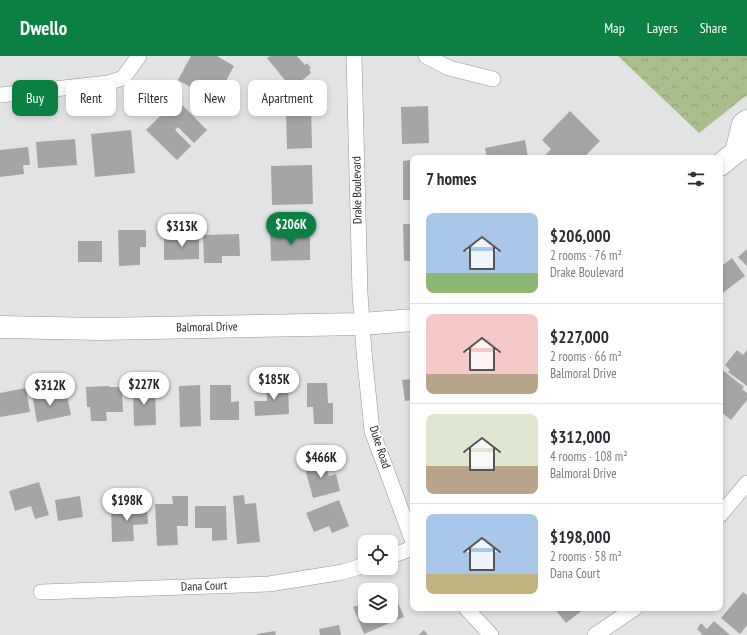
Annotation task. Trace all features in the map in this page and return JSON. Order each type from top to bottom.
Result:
[{"type":"street","points":[[0,95],[108,83],[123,78],[139,56]]},
{"type":"street","name":"Drake Boulevard","points":[[354,56],[362,324]]},
{"type":"street","points":[[426,56],[449,68],[493,79]]},
{"type":"street","points":[[734,154],[744,124],[747,121]]},
{"type":"street","name":"Balmoral Drive","points":[[0,327],[100,329],[362,324],[410,320]]},
{"type":"street","name":"Duke Road","points":[[362,324],[372,431],[410,534]]},
{"type":"street","points":[[723,511],[747,483]]},
{"type":"street","points":[[398,553],[410,549]]},
{"type":"street","name":"Dana Court","points":[[41,592],[269,584],[343,572],[358,567]]},
{"type":"street","points":[[469,611],[491,635]]},
{"type":"street","points":[[595,635],[631,611]]},
{"type":"green space","points":[[618,56],[747,56],[747,95],[699,133]]},
{"type":"building","points":[[191,56],[217,56],[234,66],[226,80],[190,80],[190,87],[182,82],[182,80],[178,80]]},
{"type":"building","points":[[270,56],[297,56],[305,65],[307,63],[311,68],[309,69],[311,73],[303,80],[285,80],[267,58]]},
{"type":"building","points":[[182,105],[190,113],[190,116],[193,116],[207,130],[194,143],[178,127],[175,130],[191,146],[177,160],[146,130],[160,116],[182,116]]},
{"type":"building","points":[[428,106],[429,143],[402,144],[401,107]]},
{"type":"building","points":[[570,111],[600,141],[586,155],[547,155],[546,154],[551,149],[542,140]]},
{"type":"building","points":[[286,116],[311,116],[312,148],[287,149]]},
{"type":"building","points":[[131,130],[135,173],[95,177],[91,134]]},
{"type":"building","points":[[75,139],[77,165],[38,168],[36,142]]},
{"type":"building","points":[[525,140],[528,155],[486,155],[485,148]]},
{"type":"building","points":[[28,147],[30,165],[23,165],[24,174],[0,177],[0,150]]},
{"type":"building","points":[[410,160],[410,200],[403,200],[403,161]]},
{"type":"building","points":[[312,165],[313,204],[272,205],[271,166]]},
{"type":"building","points":[[403,224],[410,224],[410,261],[404,261]]},
{"type":"building","points":[[294,227],[307,227],[307,234],[310,234],[310,260],[271,261],[270,235],[294,235]]},
{"type":"building","points":[[118,230],[146,230],[146,247],[140,247],[140,265],[119,266]]},
{"type":"building","points":[[239,234],[240,256],[222,256],[222,263],[204,263],[203,235]]},
{"type":"building","points":[[199,236],[199,259],[164,260],[164,237]]},
{"type":"building","points":[[78,241],[102,241],[102,262],[78,262]]},
{"type":"building","points":[[747,249],[747,266],[738,257]]},
{"type":"building","points":[[732,258],[745,276],[723,293],[723,265]]},
{"type":"building","points":[[737,350],[743,355],[747,350],[747,386],[728,372],[730,370],[725,365]]},
{"type":"building","points":[[723,370],[744,387],[742,389],[747,393],[747,400],[731,420],[723,413]]},
{"type":"building","points":[[410,379],[410,400],[405,401],[402,380]]},
{"type":"building","points":[[288,383],[289,414],[255,416],[254,401],[267,401],[266,384]]},
{"type":"building","points":[[307,383],[327,383],[328,403],[333,403],[333,424],[314,424],[313,407],[307,407]]},
{"type":"building","points":[[200,385],[201,426],[180,427],[179,386]]},
{"type":"building","points":[[210,385],[231,385],[231,402],[239,401],[239,420],[210,420]]},
{"type":"building","points":[[86,387],[119,387],[120,391],[122,391],[123,412],[106,412],[107,421],[91,421],[90,407],[87,407]]},
{"type":"building","points":[[133,387],[155,387],[156,425],[134,426]]},
{"type":"building","points":[[26,388],[30,412],[0,417],[0,393]]},
{"type":"building","points":[[48,391],[50,399],[67,396],[71,415],[37,422],[32,394]]},
{"type":"building","points":[[324,459],[329,476],[336,474],[340,491],[313,498],[304,465]]},
{"type":"building","points":[[39,482],[49,515],[35,519],[31,506],[15,511],[9,491]]},
{"type":"building","points":[[244,495],[245,504],[256,503],[260,542],[237,544],[233,496]]},
{"type":"building","points":[[80,496],[83,517],[58,521],[55,500]]},
{"type":"building","points":[[172,496],[188,496],[188,526],[177,526],[178,545],[157,546],[155,504],[173,504]]},
{"type":"building","points":[[339,500],[349,526],[332,533],[329,526],[314,532],[306,513]]},
{"type":"building","points":[[147,506],[148,524],[133,525],[134,541],[112,542],[111,507]]},
{"type":"building","points":[[195,506],[226,506],[227,540],[212,541],[212,528],[195,528]]},
{"type":"building","points":[[743,592],[747,595],[747,625],[740,634],[721,618]]},
{"type":"building","points":[[398,603],[404,617],[398,620]]},
{"type":"building","points":[[358,605],[358,619],[353,607]]},
{"type":"building","points":[[556,611],[581,611],[566,623]]},
{"type":"building","points":[[714,621],[730,635],[701,635],[702,634],[697,629],[701,623],[707,629]]},
{"type":"building","points":[[360,623],[390,623],[364,634]]},
{"type":"building","points":[[339,625],[341,635],[320,635],[319,629]]},
{"type":"building","points":[[424,630],[428,635],[418,635]]},
{"type":"building","points":[[275,631],[276,635],[257,635],[257,634]]}]
